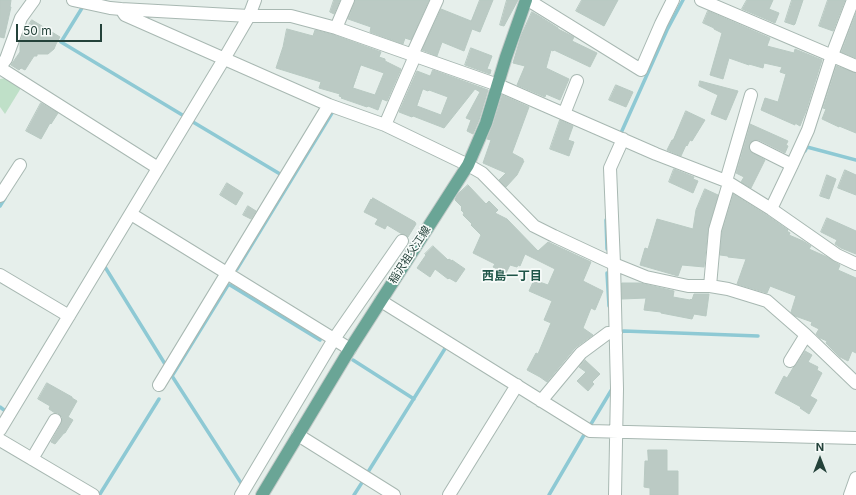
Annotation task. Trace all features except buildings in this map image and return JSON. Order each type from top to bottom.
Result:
[{"type":"main road","name":"稲沢祖父江線","points":[[262,495],[350,349],[468,165],[486,123],[527,0]]},
{"type":"street","points":[[34,0],[21,18],[6,59],[0,67],[158,168]]},
{"type":"street","points":[[73,0],[121,9],[151,5],[249,16],[291,16],[336,28],[498,85],[656,154],[727,182],[771,209],[837,255],[856,264]]},
{"type":"street","points":[[0,430],[3,417],[69,316],[131,214],[249,16],[255,0]]},
{"type":"street","points":[[336,28],[348,0]]},
{"type":"street","points":[[385,126],[413,55],[437,0]]},
{"type":"street","points":[[527,0],[641,70],[673,0]]},
{"type":"street","points":[[701,0],[856,66]]},
{"type":"street","points":[[771,209],[808,130],[832,55],[853,0]]},
{"type":"street","points":[[121,9],[125,15],[329,105],[385,126],[468,165],[482,173],[534,226],[614,264],[646,277],[688,286],[710,286],[728,289],[767,301],[806,335],[856,383]]},
{"type":"street","points":[[564,114],[577,81]]},
{"type":"street","points":[[710,286],[715,230],[751,95]]},
{"type":"street","points":[[159,385],[329,105]]},
{"type":"street","points":[[615,495],[617,389],[610,168],[623,139]]},
{"type":"street","points":[[756,147],[792,165]]},
{"type":"street","points":[[0,196],[20,165]]},
{"type":"street","points":[[131,214],[350,349]]},
{"type":"street","points":[[241,495],[334,339],[402,241]]},
{"type":"street","points":[[0,275],[69,316]]},
{"type":"street","points":[[381,301],[590,431],[856,438]]},
{"type":"street","points":[[541,401],[581,353],[608,333],[616,333]]},
{"type":"street","points":[[790,361],[806,335]]},
{"type":"street","points":[[448,495],[517,386]]},
{"type":"street","points":[[32,459],[55,420]]},
{"type":"street","points":[[298,435],[394,495]]},
{"type":"street","points":[[0,440],[93,495]]},
{"type":"street","points":[[850,495],[856,478]]},
{"type":"green space","points":[[6,78],[21,88],[5,114],[0,107],[0,79]]},
{"type":"waterway","points":[[621,133],[667,30],[683,0]]},
{"type":"waterway","points":[[82,8],[61,42],[184,116]]},
{"type":"waterway","points":[[237,269],[332,113]]},
{"type":"waterway","points":[[193,122],[280,174]]},
{"type":"waterway","points":[[805,151],[807,147],[856,160]]},
{"type":"waterway","points":[[0,206],[5,198]]},
{"type":"waterway","points":[[606,220],[607,249]]},
{"type":"waterway","points":[[105,267],[165,364]]},
{"type":"waterway","points":[[607,273],[609,306]]},
{"type":"waterway","points":[[241,483],[172,376],[228,285],[320,340]]},
{"type":"waterway","points":[[620,332],[758,336]]},
{"type":"waterway","points":[[368,472],[446,347]]},
{"type":"waterway","points":[[353,360],[414,399]]},
{"type":"waterway","points":[[591,424],[612,388]]},
{"type":"waterway","points":[[100,494],[159,399]]},
{"type":"waterway","points":[[0,407],[4,410]]},
{"type":"waterway","points":[[549,495],[584,435]]},
{"type":"waterway","points":[[354,495],[363,481]]},
{"type":"district","name":"西島一丁目","points":[[512,276]]}]
